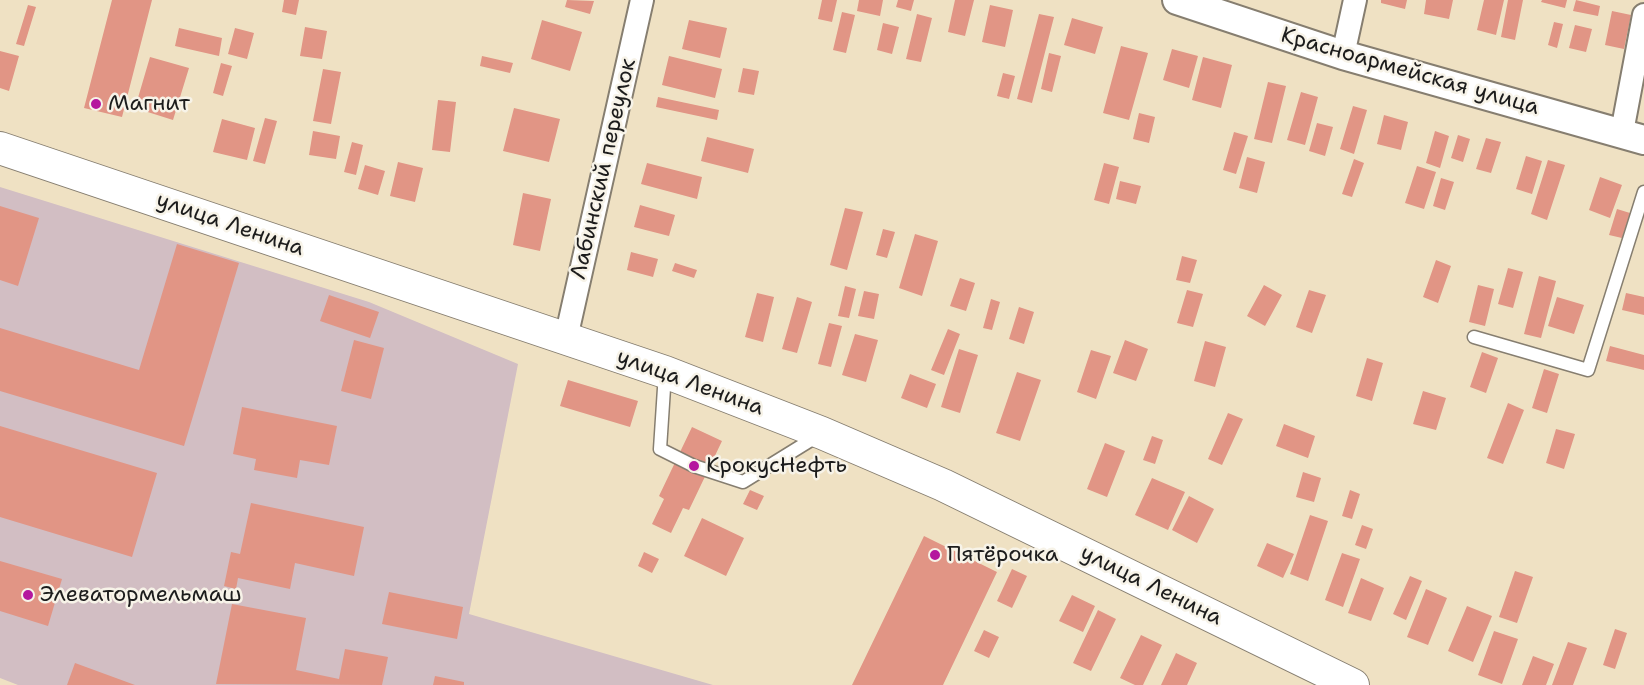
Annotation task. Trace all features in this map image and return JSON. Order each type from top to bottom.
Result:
[{"type":"main road","name":"улица Ленина","points":[[0,148],[665,372],[822,433],[943,485],[1353,685]]},
{"type":"street","name":"Лабинский переулок","points":[[566,338],[642,0]]},
{"type":"street","name":"Красноармейская улица","points":[[1178,0],[1344,55],[1633,136]]},
{"type":"street","points":[[1344,55],[1355,0]]},
{"type":"street","points":[[1633,136],[1644,15]]},
{"type":"lane","points":[[1474,338],[1588,370],[1644,192]]},
{"type":"lane","points":[[665,372],[660,449],[694,466],[743,482],[822,433]]},
{"type":"shaded area","points":[[0,187],[369,302],[518,364],[469,614],[713,685],[18,685],[0,678]]},
{"type":"building","points":[[112,0],[152,0],[122,117],[84,108]]},
{"type":"building","points":[[284,0],[299,0],[296,15],[282,12]]},
{"type":"building","points":[[567,0],[594,1],[590,14],[565,7]]},
{"type":"building","points":[[822,0],[837,0],[832,22],[818,19]]},
{"type":"building","points":[[859,0],[883,0],[880,16],[857,11]]},
{"type":"building","points":[[898,0],[914,0],[911,11],[896,7]]},
{"type":"building","points":[[955,0],[974,0],[965,36],[948,32]]},
{"type":"building","points":[[1381,0],[1407,0],[1405,9],[1381,3]]},
{"type":"building","points":[[1426,0],[1453,0],[1449,19],[1424,14]]},
{"type":"building","points":[[1484,0],[1504,0],[1496,35],[1477,30]]},
{"type":"building","points":[[1508,0],[1523,0],[1515,40],[1501,37]]},
{"type":"building","points":[[1542,0],[1567,0],[1565,8],[1541,2]]},
{"type":"building","points":[[1576,0],[1600,6],[1598,16],[1573,11]]},
{"type":"building","points":[[28,5],[36,7],[24,46],[16,44]]},
{"type":"building","points":[[990,5],[1013,10],[1005,47],[982,42]]},
{"type":"building","points":[[1612,11],[1631,15],[1624,49],[1605,45]]},
{"type":"building","points":[[842,12],[855,15],[846,53],[833,50]]},
{"type":"building","points":[[917,14],[932,18],[921,62],[906,59]]},
{"type":"building","points":[[1039,14],[1054,17],[1032,103],[1017,99]]},
{"type":"building","points":[[1072,18],[1103,27],[1095,54],[1064,45]]},
{"type":"building","points":[[542,20],[582,32],[570,71],[531,59]]},
{"type":"building","points":[[689,20],[727,28],[720,58],[682,49]]},
{"type":"building","points":[[1554,22],[1563,24],[1557,48],[1548,45]]},
{"type":"building","points":[[883,23],[899,27],[892,54],[877,50]]},
{"type":"building","points":[[1575,25],[1592,29],[1586,52],[1569,48]]},
{"type":"building","points":[[305,27],[327,31],[322,59],[300,56]]},
{"type":"building","points":[[179,28],[222,38],[219,56],[175,46]]},
{"type":"building","points":[[235,28],[254,33],[247,59],[228,54]]},
{"type":"building","points":[[1121,46],[1148,53],[1129,120],[1103,113]]},
{"type":"building","points":[[1172,49],[1198,56],[1189,88],[1163,80]]},
{"type":"building","points":[[0,51],[19,56],[9,91],[0,88]]},
{"type":"building","points":[[1049,53],[1061,56],[1052,92],[1041,89]]},
{"type":"building","points":[[482,56],[513,63],[510,73],[480,66]]},
{"type":"building","points":[[669,56],[722,69],[715,98],[662,85]]},
{"type":"building","points":[[150,57],[189,68],[173,120],[135,108]]},
{"type":"building","points":[[1203,57],[1232,65],[1221,108],[1192,100]]},
{"type":"building","points":[[221,63],[232,66],[223,96],[213,93]]},
{"type":"building","points":[[743,68],[759,71],[754,95],[738,92]]},
{"type":"building","points":[[323,69],[341,72],[331,124],[313,121]]},
{"type":"building","points":[[1003,73],[1015,76],[1009,99],[997,96]]},
{"type":"building","points":[[1268,82],[1286,86],[1272,143],[1254,139]]},
{"type":"building","points":[[1301,92],[1318,97],[1305,145],[1287,140]]},
{"type":"building","points":[[658,97],[719,110],[717,120],[656,107]]},
{"type":"building","points":[[438,100],[456,102],[450,152],[432,150]]},
{"type":"building","points":[[1353,106],[1367,110],[1354,154],[1340,149]]},
{"type":"building","points":[[514,108],[560,119],[549,162],[503,151]]},
{"type":"building","points":[[1139,113],[1155,117],[1149,143],[1133,139]]},
{"type":"building","points":[[1384,115],[1408,122],[1401,150],[1377,144]]},
{"type":"building","points":[[265,118],[277,121],[265,164],[253,161]]},
{"type":"building","points":[[222,119],[255,128],[247,160],[213,152]]},
{"type":"building","points":[[1317,123],[1333,127],[1325,156],[1309,151]]},
{"type":"building","points":[[313,131],[340,136],[336,159],[309,155]]},
{"type":"building","points":[[1435,131],[1449,136],[1440,168],[1426,163]]},
{"type":"building","points":[[1234,132],[1248,136],[1236,174],[1223,170]]},
{"type":"building","points":[[1458,135],[1470,139],[1463,162],[1451,158]]},
{"type":"building","points":[[707,137],[754,149],[748,173],[701,161]]},
{"type":"building","points":[[1486,138],[1501,142],[1491,173],[1476,169]]},
{"type":"building","points":[[352,142],[363,145],[356,175],[344,172]]},
{"type":"building","points":[[1526,156],[1542,161],[1532,194],[1516,189]]},
{"type":"building","points":[[1247,157],[1265,162],[1257,193],[1239,188]]},
{"type":"building","points":[[1354,159],[1364,163],[1352,197],[1342,194]]},
{"type":"building","points":[[1548,160],[1565,165],[1547,220],[1531,214]]},
{"type":"building","points":[[398,162],[423,168],[415,202],[390,196]]},
{"type":"building","points":[[647,163],[702,177],[697,199],[641,184]]},
{"type":"building","points":[[1104,163],[1119,167],[1109,204],[1094,200]]},
{"type":"building","points":[[365,165],[385,171],[378,195],[358,189]]},
{"type":"building","points":[[1417,166],[1436,172],[1424,209],[1405,203]]},
{"type":"building","points":[[1600,177],[1622,185],[1610,218],[1589,210]]},
{"type":"building","points":[[1441,178],[1454,182],[1445,210],[1433,206]]},
{"type":"building","points":[[1120,181],[1141,186],[1136,204],[1116,199]]},
{"type":"building","points":[[523,193],[551,199],[540,251],[513,245]]},
{"type":"building","points":[[640,205],[675,215],[669,236],[634,227]]},
{"type":"building","points":[[0,206],[39,218],[18,286],[0,280]]},
{"type":"building","points":[[845,208],[863,212],[847,270],[830,265]]},
{"type":"building","points":[[1617,209],[1630,213],[1622,238],[1609,235]]},
{"type":"building","points":[[883,229],[895,232],[887,258],[876,255]]},
{"type":"building","points":[[915,234],[938,241],[922,296],[899,288]]},
{"type":"building","points":[[177,244],[239,263],[184,446],[0,391],[0,328],[139,370]]},
{"type":"building","points":[[631,252],[658,259],[653,277],[627,270]]},
{"type":"building","points":[[1182,256],[1197,260],[1190,283],[1176,280]]},
{"type":"building","points":[[1436,260],[1451,266],[1438,303],[1423,297]]},
{"type":"building","points":[[675,263],[697,270],[694,278],[672,271]]},
{"type":"building","points":[[1508,268],[1523,272],[1513,308],[1498,304]]},
{"type":"building","points":[[1539,276],[1556,281],[1541,338],[1524,334]]},
{"type":"building","points":[[960,278],[975,283],[966,311],[950,306]]},
{"type":"building","points":[[1264,285],[1282,295],[1265,326],[1247,316]]},
{"type":"building","points":[[1478,285],[1494,289],[1485,326],[1469,322]]},
{"type":"building","points":[[845,286],[856,289],[849,318],[838,316]]},
{"type":"building","points":[[1187,290],[1203,294],[1193,327],[1177,323]]},
{"type":"building","points":[[1309,290],[1326,295],[1312,333],[1296,327]]},
{"type":"building","points":[[864,291],[879,294],[874,319],[858,316]]},
{"type":"building","points":[[757,293],[774,297],[763,342],[745,337]]},
{"type":"building","points":[[1626,293],[1644,297],[1644,315],[1622,310]]},
{"type":"building","points":[[329,295],[379,312],[370,338],[320,321]]},
{"type":"building","points":[[797,297],[812,302],[797,353],[782,349]]},
{"type":"building","points":[[1557,297],[1584,305],[1574,334],[1548,326]]},
{"type":"building","points":[[991,299],[1000,302],[992,330],[983,328]]},
{"type":"building","points":[[1019,307],[1034,312],[1024,344],[1009,339]]},
{"type":"building","points":[[829,323],[842,326],[831,367],[818,364]]},
{"type":"building","points":[[948,329],[960,334],[944,375],[931,370]]},
{"type":"building","points":[[855,334],[878,340],[866,382],[842,375]]},
{"type":"building","points":[[354,340],[384,348],[371,399],[341,391]]},
{"type":"building","points":[[1125,340],[1148,349],[1136,381],[1113,373]]},
{"type":"building","points":[[1205,341],[1226,347],[1215,387],[1194,381]]},
{"type":"building","points":[[1610,346],[1644,355],[1644,370],[1606,361]]},
{"type":"building","points":[[959,349],[978,355],[960,413],[941,407]]},
{"type":"building","points":[[1091,350],[1111,356],[1096,399],[1077,392]]},
{"type":"building","points":[[1482,352],[1498,358],[1486,393],[1470,387]]},
{"type":"building","points":[[1367,358],[1383,363],[1372,401],[1356,396]]},
{"type":"building","points":[[1544,369],[1559,374],[1547,413],[1532,408]]},
{"type":"building","points":[[1017,372],[1041,380],[1020,441],[996,433]]},
{"type":"building","points":[[910,374],[936,384],[927,408],[901,398]]},
{"type":"building","points":[[568,380],[638,401],[630,427],[560,406]]},
{"type":"building","points":[[1423,391],[1446,398],[1436,430],[1413,424]]},
{"type":"building","points":[[1508,403],[1524,410],[1503,464],[1487,458]]},
{"type":"building","points":[[242,407],[337,426],[329,465],[300,460],[297,478],[254,470],[256,459],[233,454]]},
{"type":"building","points":[[1228,413],[1243,419],[1222,465],[1208,459]]},
{"type":"building","points":[[1284,424],[1315,436],[1308,458],[1276,446]]},
{"type":"building","points":[[0,426],[157,473],[132,557],[0,517]]},
{"type":"building","points":[[692,427],[722,441],[689,510],[683,508],[671,533],[652,524],[664,499],[659,496]]},
{"type":"building","points":[[1556,429],[1575,434],[1564,469],[1546,463]]},
{"type":"building","points":[[1152,436],[1163,440],[1155,464],[1143,460]]},
{"type":"building","points":[[1105,443],[1125,451],[1107,497],[1087,489]]},
{"type":"building","points":[[1303,472],[1321,478],[1314,502],[1296,497]]},
{"type":"building","points":[[1152,478],[1185,492],[1168,530],[1135,515]]},
{"type":"building","points":[[750,490],[764,496],[757,510],[743,504]]},
{"type":"building","points":[[1350,490],[1360,494],[1352,519],[1342,516]]},
{"type":"building","points":[[1189,496],[1214,509],[1197,543],[1172,530]]},
{"type":"building","points":[[251,503],[364,527],[354,576],[295,563],[290,589],[238,578],[236,589],[224,586],[231,552],[240,554]]},
{"type":"building","points":[[1310,515],[1328,521],[1308,581],[1290,574]]},
{"type":"building","points":[[702,518],[744,538],[726,576],[684,556]]},
{"type":"building","points":[[1362,525],[1373,529],[1366,549],[1355,545]]},
{"type":"building","points":[[924,536],[997,572],[943,685],[852,685]]},
{"type":"building","points":[[1267,543],[1294,554],[1283,578],[1257,566]]},
{"type":"building","points":[[644,552],[659,559],[652,573],[638,566]]},
{"type":"building","points":[[1342,553],[1360,559],[1343,607],[1325,600]]},
{"type":"building","name":"Элеватормельмаш","points":[[0,561],[62,579],[48,626],[0,611]]},
{"type":"building","points":[[1012,569],[1027,576],[1012,608],[997,601]]},
{"type":"building","points":[[1515,571],[1533,577],[1517,623],[1499,617]]},
{"type":"building","points":[[1410,576],[1422,581],[1406,620],[1393,614]]},
{"type":"building","points":[[1361,578],[1384,588],[1371,621],[1348,613]]},
{"type":"building","points":[[1426,589],[1447,598],[1428,645],[1407,637]]},
{"type":"building","points":[[389,592],[463,607],[457,639],[382,624]]},
{"type":"building","points":[[1072,595],[1095,606],[1083,632],[1059,621]]},
{"type":"building","points":[[232,604],[306,618],[296,670],[339,679],[345,649],[388,657],[382,685],[216,684]]},
{"type":"building","points":[[1467,606],[1492,616],[1473,662],[1448,651]]},
{"type":"building","points":[[1098,610],[1116,619],[1091,671],[1073,663]]},
{"type":"building","points":[[1615,629],[1627,633],[1615,669],[1603,665]]},
{"type":"building","points":[[984,630],[999,637],[989,658],[974,651]]},
{"type":"building","points":[[1494,631],[1518,639],[1502,684],[1478,675]]},
{"type":"building","points":[[1141,635],[1162,645],[1143,685],[1135,685],[1120,678]]},
{"type":"building","points":[[1568,642],[1587,648],[1573,685],[1552,685]]},
{"type":"building","points":[[1176,653],[1197,663],[1187,685],[1161,685]]},
{"type":"building","points":[[1533,656],[1554,664],[1546,685],[1522,685]]},
{"type":"building","points":[[75,663],[135,685],[67,685]]},
{"type":"building","points":[[435,676],[464,682],[464,685],[433,685]]},
{"type":"place","name":"Магнит","points":[[96,104]]},
{"type":"place","name":"КрокусНефть","points":[[694,466]]},
{"type":"place","name":"Пятёрочка","points":[[935,555]]},
{"type":"place","name":"Элеватормельмаш","points":[[28,595]]}]
